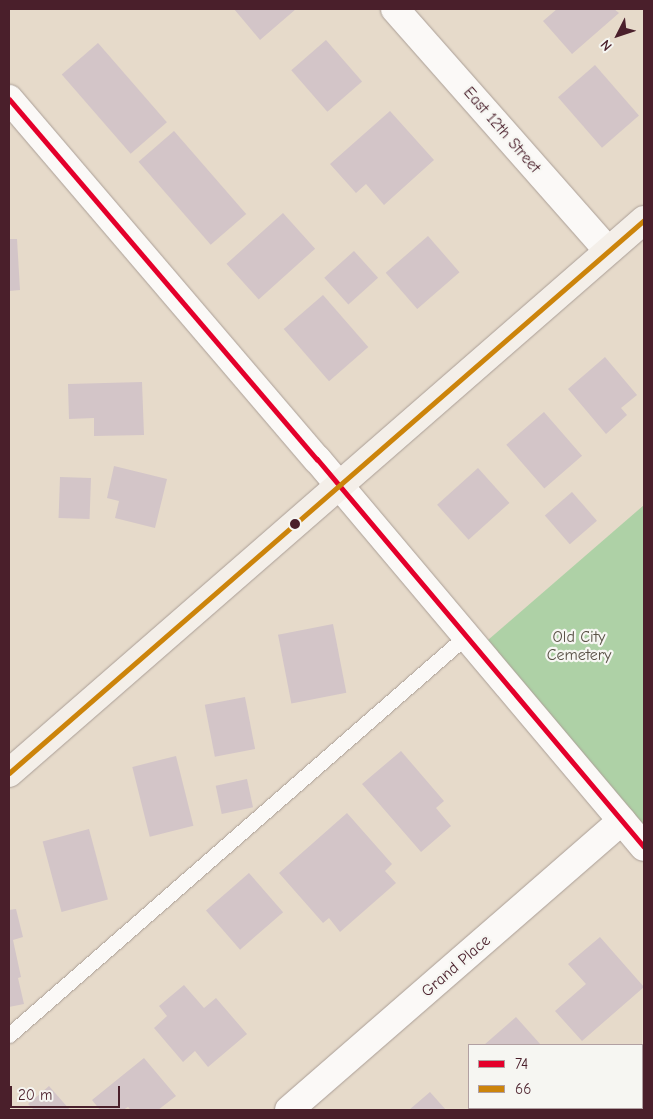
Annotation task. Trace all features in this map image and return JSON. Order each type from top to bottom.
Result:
[{"type":"main road","points":[[9,773],[338,484],[644,220]]},
{"type":"street","name":"East 12th Street","points":[[395,9],[608,251]]},
{"type":"street","points":[[9,99],[338,484],[644,848]]},
{"type":"street","name":"Grand Place","points":[[289,1110],[622,822]]},
{"type":"lane","points":[[9,1034],[466,636]]},
{"type":"green space","name":"Old City Cemetery","points":[[644,505],[644,825],[488,640]]},
{"type":"building","points":[[234,9],[296,9],[260,40]]},
{"type":"building","points":[[557,9],[614,9],[619,13],[572,54],[543,21]]},
{"type":"building","points":[[326,40],[362,82],[327,112],[291,70]]},
{"type":"building","points":[[98,43],[167,122],[131,154],[62,74]]},
{"type":"building","points":[[595,65],[639,116],[602,148],[558,97]]},
{"type":"building","points":[[390,111],[434,160],[384,205],[366,184],[356,193],[330,164]]},
{"type":"building","points":[[174,131],[246,214],[211,245],[139,162]]},
{"type":"building","points":[[283,213],[315,249],[259,300],[227,264]]},
{"type":"building","points":[[428,236],[459,272],[417,309],[386,273]]},
{"type":"building","points":[[9,239],[17,239],[20,290],[9,291]]},
{"type":"building","points":[[354,251],[378,278],[348,305],[324,278]]},
{"type":"building","points":[[323,295],[368,347],[329,381],[284,329]]},
{"type":"building","points":[[605,357],[637,395],[621,408],[627,415],[606,434],[568,389]]},
{"type":"building","points":[[142,382],[144,435],[94,436],[94,418],[69,419],[68,384]]},
{"type":"building","points":[[544,412],[582,456],[544,489],[506,445]]},
{"type":"building","points":[[114,466],[167,479],[155,528],[115,518],[119,501],[107,498]]},
{"type":"building","points":[[478,468],[509,503],[469,540],[437,505]]},
{"type":"building","points":[[60,477],[91,478],[90,519],[59,518]]},
{"type":"building","points":[[572,492],[597,521],[570,544],[545,516]]},
{"type":"building","points":[[333,624],[346,693],[291,703],[278,635]]},
{"type":"building","points":[[245,697],[255,749],[215,757],[205,705]]},
{"type":"building","points":[[401,751],[444,801],[436,808],[451,826],[421,852],[362,784]]},
{"type":"building","points":[[176,756],[193,826],[150,837],[132,767]]},
{"type":"building","points":[[247,779],[253,807],[222,814],[216,786]]},
{"type":"building","points":[[347,813],[392,864],[385,871],[396,883],[340,932],[329,918],[323,923],[279,873]]},
{"type":"building","points":[[89,829],[108,900],[62,912],[43,841]]},
{"type":"building","points":[[249,873],[283,912],[240,950],[206,910]]},
{"type":"building","points":[[16,909],[23,937],[13,940],[21,977],[18,978],[24,1004],[9,1007],[9,910]]},
{"type":"building","points":[[600,937],[644,987],[582,1041],[555,1011],[586,984],[568,964]]},
{"type":"building","points":[[184,985],[204,1008],[216,998],[247,1034],[208,1067],[195,1051],[183,1062],[154,1028],[167,1016],[159,1006]]},
{"type":"building","points":[[516,1017],[540,1044],[485,1044]]},
{"type":"building","points":[[144,1058],[176,1096],[158,1110],[131,1110],[128,1107],[123,1110],[100,1110],[92,1100]]},
{"type":"building","points":[[49,1086],[70,1110],[34,1110],[28,1104]]},
{"type":"building","points":[[430,1092],[446,1110],[409,1110]]},
{"type":"transit line","name":"74","points":[[9,99],[317,459],[644,847]]},
{"type":"transit line","name":"66","points":[[9,773],[644,220]]}]
